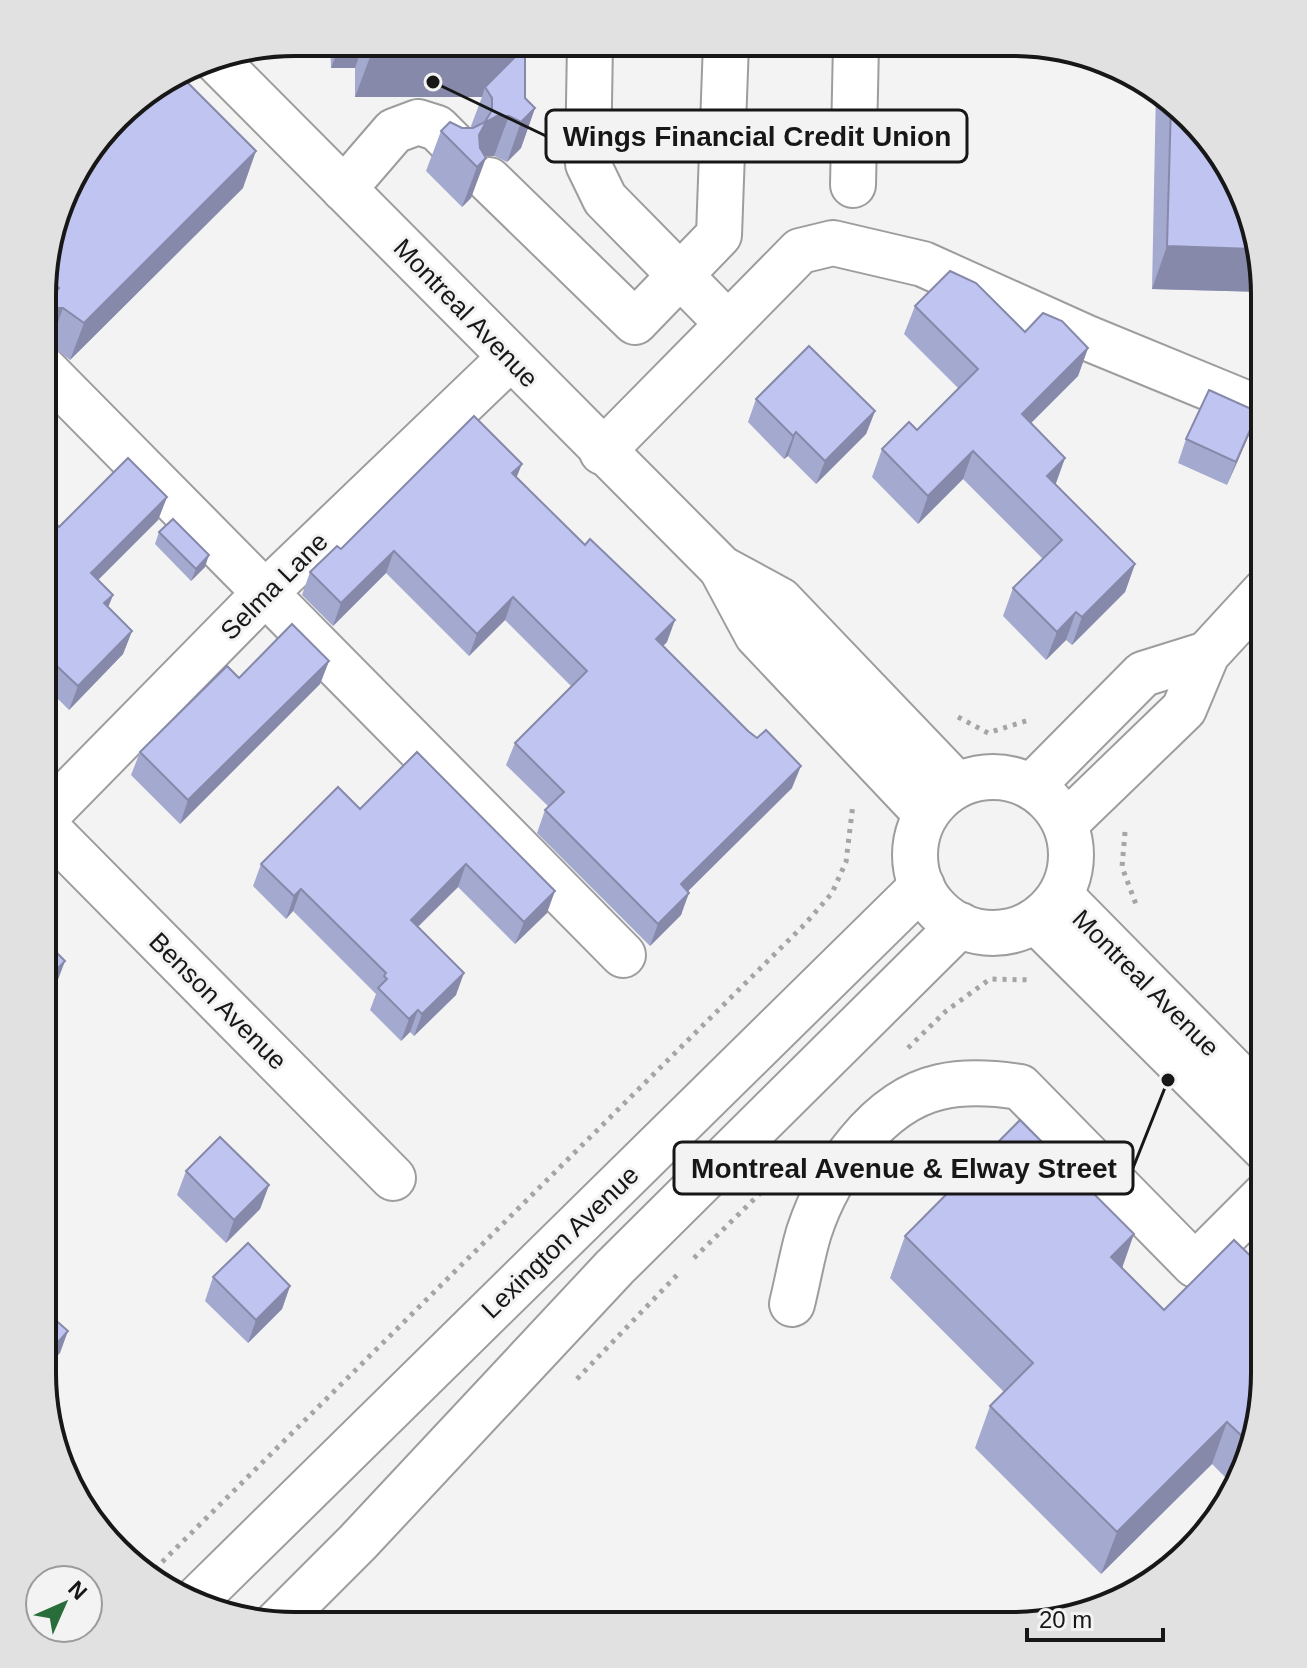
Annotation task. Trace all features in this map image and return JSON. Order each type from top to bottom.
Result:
[{"type":"street","points":[[590,56],[588,164],[605,199],[727,323]]},
{"type":"street","points":[[489,180],[635,322],[719,235],[726,56]]},
{"type":"street","points":[[853,185],[856,56]]},
{"type":"street","name":"Montreal Avenue","points":[[223,67],[602,452],[721,568],[757,635],[941,799]]},
{"type":"street","points":[[344,189],[394,131],[418,122],[437,128],[453,144]]},
{"type":"street","points":[[602,452],[800,251],[833,243],[923,264],[1085,337],[1251,405]]},
{"type":"street","name":"Selma Lane","points":[[56,809],[266,592],[510,358]]},
{"type":"street","points":[[56,381],[623,955]]},
{"type":"street","points":[[1066,823],[1184,709],[1207,654],[1251,607]]},
{"type":"street","points":[[1032,786],[1143,674],[1207,654]]},
{"type":"street","points":[[982,776],[1008,777],[1032,786],[1052,801],[1066,823],[1072,848],[1070,872],[1048,908],[1023,928],[998,934],[972,931],[947,919],[929,899],[917,876],[915,849],[921,823],[941,799],[982,776]]},
{"type":"street","name":"Benson Avenue","points":[[56,835],[393,1178]]},
{"type":"street","name":"Lexington Avenue","points":[[203,1593],[922,886]]},
{"type":"street","name":"Montreal Avenue","points":[[1048,908],[1250,1090]]},
{"type":"street","name":"Montreal Avenue","points":[[1048,908],[1250,1133]]},
{"type":"street","points":[[289,1611],[358,1542],[615,1267],[960,925]]},
{"type":"street","points":[[792,1304],[809,1231],[843,1161],[865,1134],[890,1111],[914,1096],[940,1087],[989,1082],[1020,1087],[1195,1265],[1250,1210]]},
{"type":"path","points":[[951,711],[988,733],[1027,723]]},
{"type":"path","points":[[156,1568],[806,923],[832,893],[846,862],[855,795]]},
{"type":"path","points":[[1125,825],[1122,867],[1138,909]]},
{"type":"path","points":[[902,1054],[946,1011],[990,979],[1040,981]]},
{"type":"path","points":[[689,1263],[790,1164]]},
{"type":"path","points":[[569,1388],[678,1274]]},
{"type":"building","points":[[525,56],[525,98],[535,108],[521,122],[509,116],[497,116],[486,122],[479,135],[480,148],[486,158],[477,167],[441,131],[450,122],[462,128],[473,128],[485,122],[492,110],[492,98],[485,87],[515,57],[370,57]]},
{"type":"building","points":[[187,82],[256,151],[84,323],[63,308],[56,308],[58,264],[64,233],[81,189],[96,162],[137,115]]},
{"type":"building","points":[[1171,116],[1192,137],[1219,176],[1233,204],[1246,249],[1167,246]]},
{"type":"building","points":[[950,271],[976,283],[1025,332],[1043,313],[1062,321],[1088,348],[1022,414],[1065,458],[1047,476],[1135,564],[1082,617],[1076,612],[1057,632],[1013,588],[1062,540],[973,451],[928,496],[882,449],[909,422],[917,430],[978,369],[915,306]]},
{"type":"building","points":[[809,346],[875,411],[825,461],[796,432],[793,436],[756,399]]},
{"type":"building","points":[[1209,390],[1251,409],[1251,428],[1236,462],[1186,439]]},
{"type":"building","points":[[474,416],[522,464],[512,473],[585,545],[590,539],[675,620],[656,639],[748,731],[757,738],[766,730],[801,766],[681,884],[689,893],[658,924],[545,810],[564,792],[515,743],[587,671],[513,597],[477,634],[394,551],[341,603],[310,572],[337,546],[341,549]]},
{"type":"building","points":[[128,458],[167,497],[91,573],[113,595],[104,603],[132,631],[78,686],[56,665],[56,524],[59,527]]},
{"type":"building","points":[[173,519],[209,555],[196,569],[159,532]]},
{"type":"building","points":[[292,624],[329,661],[188,800],[140,752],[227,666],[239,678]]},
{"type":"building","points":[[417,752],[555,891],[524,922],[466,864],[411,920],[464,973],[422,1014],[418,1010],[409,1019],[378,988],[387,979],[384,976],[386,973],[301,889],[294,896],[261,864],[338,787],[360,809]]},
{"type":"building","points":[[56,952],[65,961],[56,970]]},
{"type":"building","points":[[1020,1120],[1134,1234],[1111,1257],[1164,1310],[1234,1240],[1250,1256],[1250,1389],[1242,1436],[1227,1422],[1117,1532],[990,1406],[1033,1363],[905,1236]]},
{"type":"building","points":[[220,1137],[269,1185],[234,1220],[186,1171]]},
{"type":"building","points":[[248,1243],[290,1286],[256,1320],[213,1277]]},
{"type":"building","points":[[56,1320],[68,1331],[56,1344]]},
{"type":"place","name":"Wings Financial Credit Union","points":[[433,82]]},
{"type":"place","name":"Montreal Avenue & Elway Street","points":[[1168,1080]]}]
